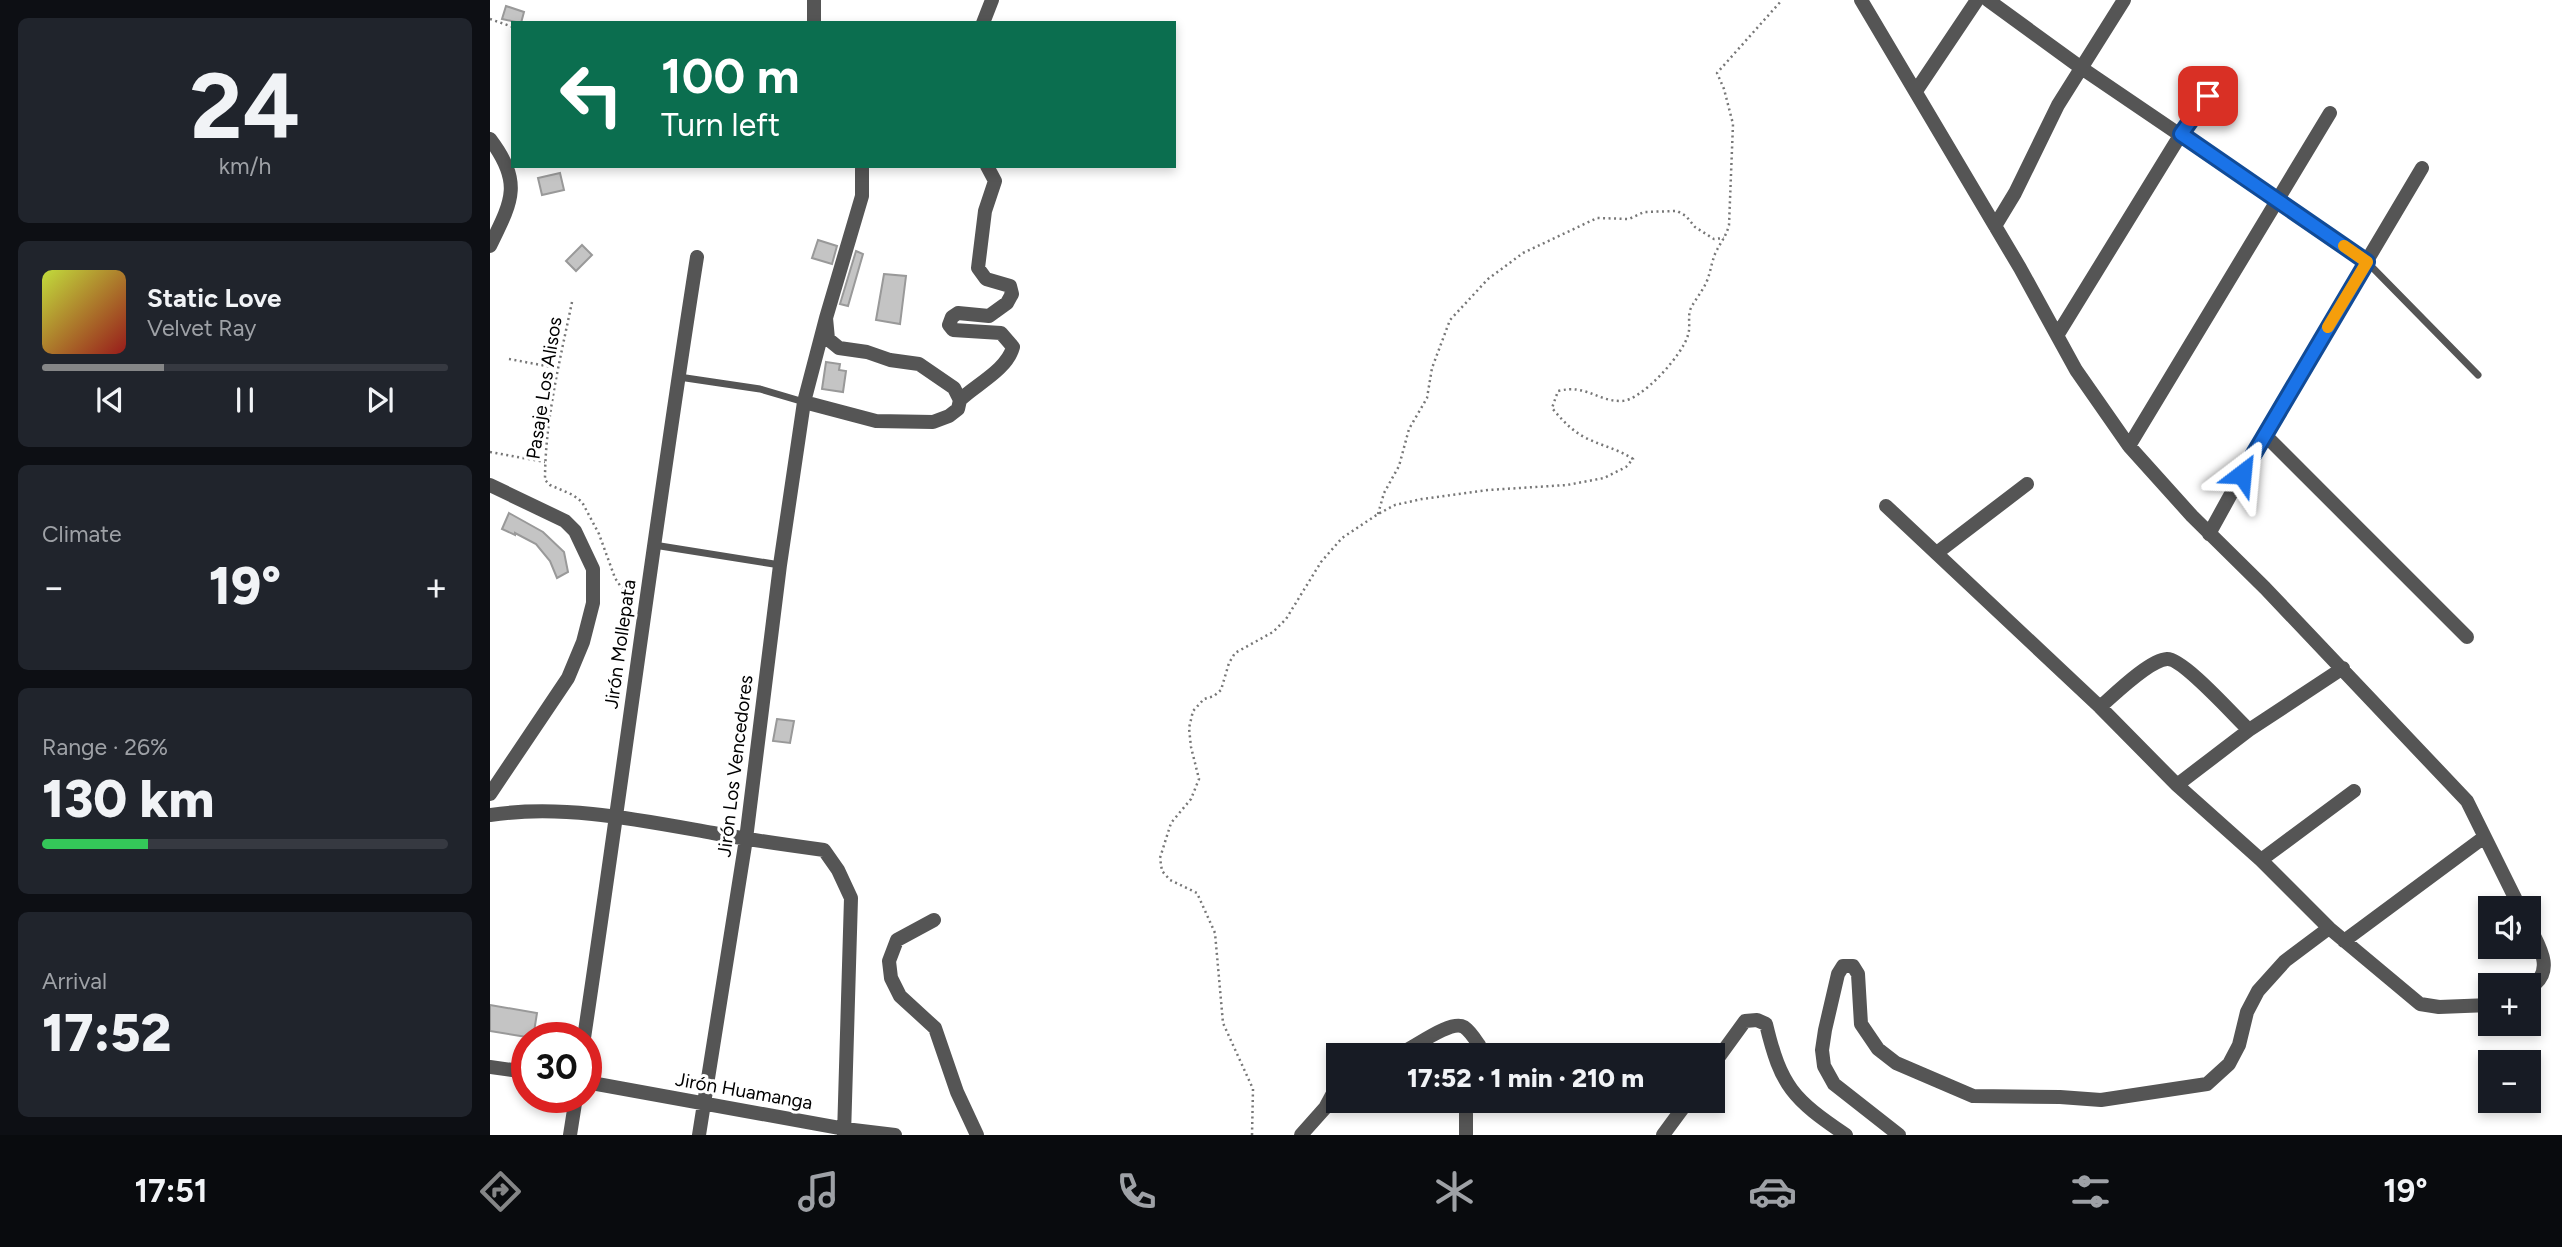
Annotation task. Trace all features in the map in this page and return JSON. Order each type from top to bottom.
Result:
[{"type":"street","points":[[814,0],[814,21]]},
{"type":"street","points":[[984,21],[992,0]]},
{"type":"street","points":[[1861,0],[2058,334],[2076,370],[2129,446],[2209,534],[2343,668],[2467,802],[2514,896]]},
{"type":"street","points":[[1916,91],[1977,0]]},
{"type":"street","points":[[1988,0],[2080,67],[2367,262]]},
{"type":"street","points":[[1995,226],[2015,193],[2058,105],[2124,0]]},
{"type":"street","points":[[2058,334],[2181,134],[2221,76]]},
{"type":"street","points":[[2129,446],[2330,113]]},
{"type":"street","points":[[490,139],[504,159],[511,178],[511,203],[490,246]]},
{"type":"street","name":"Jirón Los Vencedores","points":[[699,1135],[746,839],[780,565],[804,402],[862,196],[862,168]]},
{"type":"street","points":[[960,400],[995,371],[1012,353],[1013,347],[1001,333],[953,330],[949,324],[952,317],[958,313],[989,316],[1007,303],[1013,294],[1010,286],[986,279],[978,268],[985,211],[995,181],[988,168]]},
{"type":"street","points":[[2209,534],[2264,434],[2423,168]]},
{"type":"street","name":"Jirón Mollepata","points":[[586,1022],[653,544],[697,257]]},
{"type":"street","points":[[804,402],[876,421],[933,422],[958,410],[960,400],[954,388],[919,364],[838,348],[828,339],[826,318]]},
{"type":"street","points":[[2264,434],[2467,637]]},
{"type":"street","points":[[1937,552],[2026,484]]},
{"type":"street","points":[[490,485],[548,510],[565,521],[575,531],[593,569],[593,603],[583,642],[568,678],[490,794]]},
{"type":"street","points":[[1886,506],[2344,941],[2420,1004],[2439,1007],[2478,1005]]},
{"type":"street","points":[[2100,707],[2151,664],[2167,659],[2183,664],[2249,730]]},
{"type":"street","points":[[2177,785],[2249,730],[2343,668]]},
{"type":"street","points":[[2261,860],[2354,791]]},
{"type":"street","points":[[490,815],[520,810],[617,816],[824,850],[838,870],[851,898],[844,1132]]},
{"type":"street","points":[[2344,941],[2483,838]]},
{"type":"street","points":[[934,920],[897,940],[889,961],[891,978],[900,996],[934,1028],[957,1092],[977,1135]]},
{"type":"street","points":[[1899,1135],[1834,1084],[1824,1066],[1822,1050],[1825,1030],[1838,974],[1843,966],[1853,966],[1858,974],[1861,1024],[1878,1049],[1896,1063],[1973,1096],[2101,1100],[2207,1084],[2230,1065],[2239,1045],[2247,1012],[2258,991],[2285,961],[2329,928]]},
{"type":"street","points":[[2541,954],[2544,973],[2541,978]]},
{"type":"street","points":[[1725,1048],[1745,1021],[1757,1020],[1766,1024],[1774,1056],[1789,1088],[1806,1107],[1846,1135]]},
{"type":"street","points":[[1422,1043],[1447,1027],[1457,1025],[1464,1027],[1477,1043]]},
{"type":"street","points":[[490,1067],[511,1070]]},
{"type":"street","name":"Jirón Huamanga","points":[[602,1085],[704,1102],[844,1132],[895,1135]]},
{"type":"street","points":[[1301,1135],[1326,1106]]},
{"type":"street","points":[[570,1135],[573,1113]]},
{"type":"street","points":[[1465,1135],[1466,1113]]},
{"type":"street","points":[[1663,1135],[1679,1113]]},
{"type":"lane","points":[[2367,262],[2478,375]]},
{"type":"lane","points":[[678,377],[760,389],[804,402]]},
{"type":"lane","points":[[653,544],[780,565]]},
{"type":"path","points":[[1252,1135],[1253,1088],[1223,1023],[1215,933],[1197,893],[1170,880],[1162,871],[1160,858],[1171,823],[1191,799],[1199,779],[1189,728],[1193,710],[1204,699],[1220,690],[1235,653],[1273,632],[1286,620],[1321,562],[1342,538],[1378,514],[1395,505],[1422,499],[1604,478],[1626,467],[1633,459],[1619,450],[1596,443],[1574,431],[1552,408],[1558,391],[1577,388],[1621,401],[1629,399],[1668,368],[1689,334],[1690,310],[1707,282],[1715,255],[1726,238],[1729,225],[1734,124],[1717,73],[1782,0]]},
{"type":"path","points":[[490,19],[511,26]]},
{"type":"path","points":[[1378,514],[1384,493],[1399,466],[1409,429],[1427,398],[1432,368],[1450,320],[1488,279],[1523,253],[1597,218],[1629,219],[1644,212],[1677,211],[1714,239],[1726,238]]},
{"type":"path","name":"Pasaje Los Alisos","points":[[572,302],[558,368],[544,480],[582,502],[599,534],[621,587],[646,600]]},
{"type":"path","points":[[509,359],[558,368]]},
{"type":"path","points":[[490,452],[545,462]]},
{"type":"building","points":[[506,6],[524,12],[522,21],[502,19]]},
{"type":"building","points":[[560,173],[564,190],[542,195],[538,178]]},
{"type":"building","points":[[818,240],[837,246],[832,264],[812,258]]},
{"type":"building","points":[[582,245],[592,255],[576,271],[566,261]]},
{"type":"building","points":[[856,251],[863,254],[848,306],[840,304]]},
{"type":"building","points":[[884,274],[906,276],[900,324],[876,320]]},
{"type":"building","points":[[826,362],[840,364],[839,370],[846,371],[843,392],[822,389]]},
{"type":"building","points":[[509,513],[543,532],[564,552],[568,572],[557,578],[550,561],[536,544],[502,529]]},
{"type":"building","points":[[777,719],[794,721],[790,743],[773,741]]},
{"type":"building","points":[[490,1005],[537,1013],[536,1022],[511,1022],[511,1034],[490,1031]]},
{"type":"slow traffic","points":[[2328,327],[2367,262],[2344,246]]},
{"type":"route","points":[[2208,96],[2181,134],[2367,262],[2242,474]]}]
